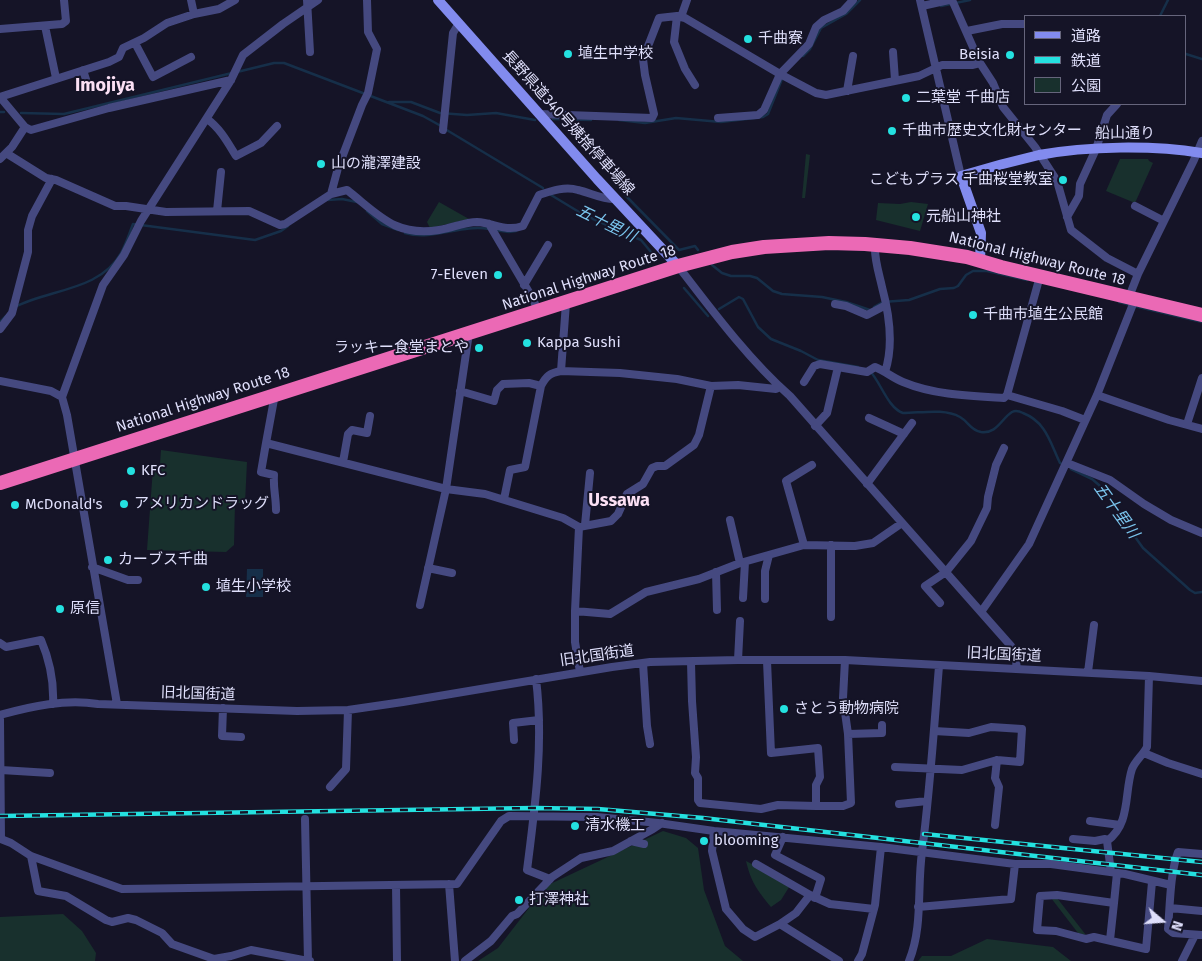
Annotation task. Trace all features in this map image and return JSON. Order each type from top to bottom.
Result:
[{"type":"highway","name":"National Highway Route 18","points":[[0,483],[678,266],[764,246],[829,243],[875,245],[943,252],[1202,315]]},
{"type":"main road","name":"長野県道340号姨捨停車場線","points":[[438,0],[678,266]]},
{"type":"main road","name":"船山通り","points":[[961,176],[1040,155],[1096,149],[1154,149],[1200,153]]},
{"type":"main road","points":[[961,176],[981,233],[980,261]]},
{"type":"street","points":[[0,29],[62,24],[66,21],[64,0]]},
{"type":"street","points":[[191,0],[194,14]]},
{"type":"street","points":[[233,75],[31,130],[25,127],[0,97],[109,62],[119,57],[123,48],[167,23],[194,14],[218,9],[235,0]]},
{"type":"street","points":[[117,704],[67,416],[62,397],[103,285],[124,255],[149,209],[207,119],[243,55],[308,3],[318,0]]},
{"type":"street","points":[[331,194],[345,150],[367,95],[377,49],[368,32],[367,0]]},
{"type":"street","points":[[687,0],[679,16],[674,42],[695,85]]},
{"type":"street","points":[[718,118],[758,115],[764,110],[780,74],[809,44],[816,27],[824,20],[843,11],[853,0]]},
{"type":"street","points":[[961,176],[921,3],[952,2],[980,63],[993,83],[1009,116],[1019,126],[1057,181],[1072,230],[1107,258],[1138,274]]},
{"type":"street","points":[[308,3],[310,52]]},
{"type":"street","points":[[539,114],[652,118],[654,114],[643,59],[659,18],[679,16],[780,74],[816,93],[826,95],[919,76],[942,65],[972,65],[980,63]]},
{"type":"street","points":[[443,128],[453,32],[459,23]]},
{"type":"street","points":[[966,31],[1002,24],[1024,24]]},
{"type":"street","points":[[45,26],[56,78]]},
{"type":"street","points":[[134,43],[153,77],[191,57]]},
{"type":"street","points":[[893,52],[895,80]]},
{"type":"street","points":[[847,91],[853,56]]},
{"type":"street","points":[[83,70],[89,89]]},
{"type":"street","points":[[1067,218],[1079,196],[1080,184],[1096,149],[1107,115],[1117,105]]},
{"type":"street","points":[[207,119],[223,135],[236,156],[261,143],[277,126]]},
{"type":"street","points":[[0,159],[25,127]]},
{"type":"street","points":[[981,612],[1026,550],[1066,465],[1097,395],[1132,298],[1138,274],[1200,153],[1202,141]]},
{"type":"street","points":[[6,153],[46,178],[115,206],[175,212],[249,211],[280,225],[286,224],[331,194],[347,190],[385,221],[412,230],[432,231],[477,222],[509,229],[523,226],[539,195],[553,190],[577,189],[609,200],[616,199]]},
{"type":"street","points":[[217,211],[221,172]]},
{"type":"street","points":[[0,329],[14,307],[28,252],[28,230],[32,216],[52,179]]},
{"type":"street","points":[[1135,206],[1164,221]]},
{"type":"street","points":[[489,224],[533,299],[538,311]]},
{"type":"street","points":[[524,285],[548,244]]},
{"type":"street","points":[[875,245],[876,261],[886,303],[890,337],[885,372]]},
{"type":"street","points":[[678,266],[713,311],[1012,646],[1015,653],[1017,670]]},
{"type":"street","points":[[804,382],[814,366],[820,364],[838,368],[869,370],[875,367],[905,383],[951,394],[1004,398],[1007,395],[1040,276]]},
{"type":"street","points":[[561,370],[566,303]]},
{"type":"street","points":[[835,304],[846,306],[867,315],[886,303]]},
{"type":"street","points":[[420,605],[446,489],[469,333]]},
{"type":"street","points":[[815,426],[827,413],[838,368]]},
{"type":"street","points":[[504,499],[510,470],[525,467],[541,386],[551,372],[561,370],[620,373],[677,379],[711,386],[738,385],[776,389],[780,387]]},
{"type":"street","points":[[1187,424],[1202,378]]},
{"type":"street","points":[[0,382],[51,391],[62,397]]},
{"type":"street","points":[[460,391],[494,401],[497,390],[503,384],[529,382],[541,386]]},
{"type":"street","points":[[266,443],[446,489],[485,494],[563,518],[582,526],[610,521],[618,514],[627,494],[643,484],[652,468],[665,466],[694,445],[699,434],[711,386]]},
{"type":"street","points":[[275,394],[260,472],[274,475],[273,488],[276,494],[276,510]]},
{"type":"street","points":[[1007,395],[1062,410],[1085,420]]},
{"type":"street","points":[[1097,395],[1169,420],[1202,429]]},
{"type":"street","points":[[343,462],[348,434],[352,430],[367,433],[370,416]]},
{"type":"street","points":[[869,418],[904,434]]},
{"type":"street","points":[[867,484],[912,423]]},
{"type":"street","points":[[940,603],[925,586],[946,572],[971,541],[987,508],[996,465],[1004,448]]},
{"type":"street","points":[[804,545],[786,481],[812,465]]},
{"type":"street","points":[[1066,465],[1110,480],[1164,516],[1202,533]]},
{"type":"street","points":[[580,672],[575,642],[575,611],[582,526],[590,473]]},
{"type":"street","points":[[730,520],[742,563],[743,598]]},
{"type":"street","points":[[575,611],[610,614],[646,592],[699,579],[742,563],[804,545],[855,546],[873,543],[902,523]]},
{"type":"street","points":[[831,617],[832,545]]},
{"type":"street","points":[[765,600],[766,571],[770,555]]},
{"type":"street","points":[[92,567],[128,580],[138,580]]},
{"type":"street","points":[[428,568],[452,573]]},
{"type":"street","points":[[716,572],[717,610]]},
{"type":"street","points":[[738,660],[740,622]]},
{"type":"street","points":[[1088,672],[1094,625]]},
{"type":"street","points":[[0,643],[6,647],[41,640],[54,684],[53,704]]},
{"type":"street","name":"旧北国街道","points":[[0,715],[19,709],[82,702],[297,711],[348,710],[644,663],[738,660],[845,660],[1017,670],[1088,672],[1202,681]]},
{"type":"street","points":[[691,662],[696,757],[695,773],[698,778],[698,800],[700,803],[761,809],[778,805],[842,806],[851,803],[848,734],[842,698],[845,660]]},
{"type":"street","points":[[767,661],[772,752],[818,748],[820,776],[816,785],[816,806]]},
{"type":"street","points":[[644,663],[647,726],[650,744]]},
{"type":"street","points":[[908,961],[912,954],[918,907],[938,666]]},
{"type":"street","points":[[1107,841],[1120,825],[1127,805],[1129,778],[1133,766],[1147,747],[1149,676]]},
{"type":"street","points":[[536,679],[540,735],[534,817],[527,870],[550,879]]},
{"type":"street","points":[[223,708],[222,736],[241,737]]},
{"type":"street","points":[[330,787],[346,769],[348,710]]},
{"type":"street","points":[[0,719],[0,839],[32,856],[122,889],[457,884],[504,817],[597,817],[662,823],[714,831],[881,847],[1015,864],[1052,864],[1114,873],[1171,885]]},
{"type":"street","points":[[514,740],[513,723],[540,720]]},
{"type":"street","points":[[848,734],[882,733],[882,726]]},
{"type":"street","points":[[895,767],[931,767],[962,770],[996,760],[1020,762],[1022,729],[991,727],[969,733],[934,731]]},
{"type":"street","points":[[1144,753],[1202,774]]},
{"type":"street","points":[[995,825],[998,787],[995,778],[996,760]]},
{"type":"street","points":[[1,770],[50,773]]},
{"type":"street","points":[[898,804],[927,801]]},
{"type":"street","points":[[32,856],[38,891],[66,896],[106,920],[112,922],[128,918],[136,920],[162,934],[172,944],[214,958],[231,956],[251,950],[309,961],[305,819]]},
{"type":"street","points":[[1090,821],[1120,825]]},
{"type":"street","points":[[465,961],[491,941],[512,916],[550,879],[581,858],[604,853],[631,841],[662,823]]},
{"type":"street","points":[[714,831],[712,851],[726,909],[744,929],[755,937],[796,913],[812,896],[821,879],[775,855],[783,837]]},
{"type":"street","points":[[1073,839],[1095,841],[1105,839],[1107,841]]},
{"type":"street","points":[[631,841],[644,844]]},
{"type":"street","points":[[1107,841],[1114,873],[1114,903],[1110,940]]},
{"type":"street","points":[[858,961],[862,954],[874,910],[881,847]]},
{"type":"street","points":[[1199,935],[1174,934],[1168,929],[1171,885],[1178,852],[1202,854]]},
{"type":"street","points":[[756,864],[812,896],[830,904],[874,910]]},
{"type":"street","points":[[918,907],[1011,899],[1015,864]]},
{"type":"street","points":[[1114,903],[1057,895],[1040,896],[1037,930],[1056,931],[1086,939],[1094,936],[1146,948],[1152,882]]},
{"type":"street","points":[[449,884],[455,961]]},
{"type":"street","points":[[396,885],[397,961]]},
{"type":"street","points":[[1170,908],[1202,911]]},
{"type":"street","points":[[780,924],[839,961]]},
{"type":"street","points":[[1182,961],[1199,935]]},
{"type":"green space","points":[[806,154],[810,155],[805,198],[802,198]]},
{"type":"green space","points":[[1120,159],[1148,159],[1153,163],[1135,203],[1106,191]]},
{"type":"green space","points":[[439,202],[469,219],[430,228],[427,222]]},
{"type":"green space","points":[[911,202],[928,204],[920,231],[876,220],[878,203],[900,204]]},
{"type":"green space","points":[[161,450],[247,462],[245,503],[235,503],[234,545],[226,552],[147,550],[153,468],[160,464]]},
{"type":"green space","points":[[663,831],[686,838],[698,848],[704,890],[725,946],[743,961],[478,961],[498,948],[546,886]]},
{"type":"green space","points":[[746,861],[791,884],[781,900],[771,907],[755,886]]},
{"type":"green space","points":[[1051,898],[1057,898],[1086,935],[1078,933]]},
{"type":"green space","points":[[63,914],[82,931],[96,953],[95,961],[0,961],[0,917]]},
{"type":"green space","points":[[987,939],[1053,947],[1071,961],[918,961],[922,956],[951,956]]},
{"type":"water","points":[[247,569],[263,569],[263,597],[246,597]]},
{"type":"waterway","points":[[803,56],[810,49],[821,28],[846,14],[860,0]]},
{"type":"waterway","points":[[941,6],[970,0]]},
{"type":"waterway","points":[[1160,15],[1168,0]]},
{"type":"waterway","points":[[1187,54],[1202,59]]},
{"type":"waterway","points":[[237,72],[274,63],[284,63],[423,116],[441,126]]},
{"type":"waterway","points":[[21,113],[64,114],[232,73]]},
{"type":"waterway","points":[[619,120],[645,123],[676,118],[721,122],[763,117],[768,114],[782,79]]},
{"type":"waterway","points":[[389,102],[411,102],[440,113],[467,115],[496,113],[535,120]]},
{"type":"waterway","points":[[553,119],[591,120]]},
{"type":"waterway","points":[[445,129],[543,188]]},
{"type":"waterway","name":"五十里川","points":[[551,195],[584,215],[641,240],[656,258]]},
{"type":"waterway","points":[[626,196],[679,250],[695,246],[698,250]]},
{"type":"waterway","points":[[328,200],[342,199],[357,202]]},
{"type":"waterway","points":[[367,211],[382,224],[398,230]]},
{"type":"waterway","points":[[15,307],[28,301],[73,288],[100,275],[112,265],[121,253],[133,224],[255,240],[281,231],[288,226]]},
{"type":"waterway","points":[[405,233],[426,235],[478,228],[489,229]]},
{"type":"waterway","points":[[494,230],[516,231]]},
{"type":"waterway","points":[[712,265],[722,273],[731,276],[757,278],[773,291],[782,294],[822,297],[870,310]]},
{"type":"waterway","points":[[874,307],[883,302],[909,300],[940,289],[954,288],[958,286],[966,275],[973,271],[987,271],[1027,280]]},
{"type":"waterway","name":"五十里川","points":[[684,288],[708,316]]},
{"type":"waterway","name":"五十里川","points":[[719,309],[739,297],[743,299],[758,327],[771,339],[818,360],[858,367]]},
{"type":"waterway","points":[[1119,302],[1130,305]]},
{"type":"waterway","points":[[1134,306],[1202,322]]},
{"type":"waterway","points":[[0,322],[6,316]]},
{"type":"waterway","name":"五十里川","points":[[870,371],[889,401],[903,413],[932,412],[954,414],[966,421],[972,428],[981,432],[991,431],[1012,412],[1018,411],[1023,413],[1031,417],[1042,427],[1060,463],[1064,465]]},
{"type":"waterway","name":"五十里川","points":[[1071,469],[1092,479],[1099,485],[1124,517],[1128,527],[1143,548],[1190,590],[1195,593],[1202,592]]},
{"type":"railway","points":[[0,816],[535,808],[598,809],[703,818],[1202,875]]},
{"type":"railway","points":[[924,834],[1202,862]]},
{"type":"place","name":"千曲寮","points":[[748,39]]},
{"type":"place","name":"埴生中学校","points":[[568,54]]},
{"type":"place","name":"Beisia","points":[[1010,55]]},
{"type":"place","name":"二葉堂 千曲店","points":[[906,98]]},
{"type":"place","name":"千曲市歴史文化財センター","points":[[892,131]]},
{"type":"place","name":"山の瀧澤建設","points":[[321,164]]},
{"type":"place","name":"こどもプラス 千曲桜堂教室","points":[[1063,180]]},
{"type":"place","name":"元船山神社","points":[[916,217]]},
{"type":"place","name":"7-Eleven","points":[[498,275]]},
{"type":"place","name":"千曲市埴生公民館","points":[[973,315]]},
{"type":"place","name":"Kappa Sushi","points":[[527,343]]},
{"type":"place","name":"ラッキー食堂まとや","points":[[479,348]]},
{"type":"place","name":"KFC","points":[[131,471]]},
{"type":"place","name":"アメリカンドラッグ","points":[[124,504]]},
{"type":"place","name":"McDonald's","points":[[15,505]]},
{"type":"place","name":"カーブス千曲","points":[[108,560]]},
{"type":"place","name":"埴生小学校","points":[[206,587]]},
{"type":"place","name":"原信","points":[[60,609]]},
{"type":"place","name":"さとう動物病院","points":[[784,709]]},
{"type":"place","name":"清水機工","points":[[575,826]]},
{"type":"place","name":"blooming","points":[[704,841]]},
{"type":"place","name":"打澤神社","points":[[519,900]]},
{"type":"district","name":"Imojiya","points":[[105,86]]},
{"type":"district","name":"Ussawa","points":[[619,501]]}]
